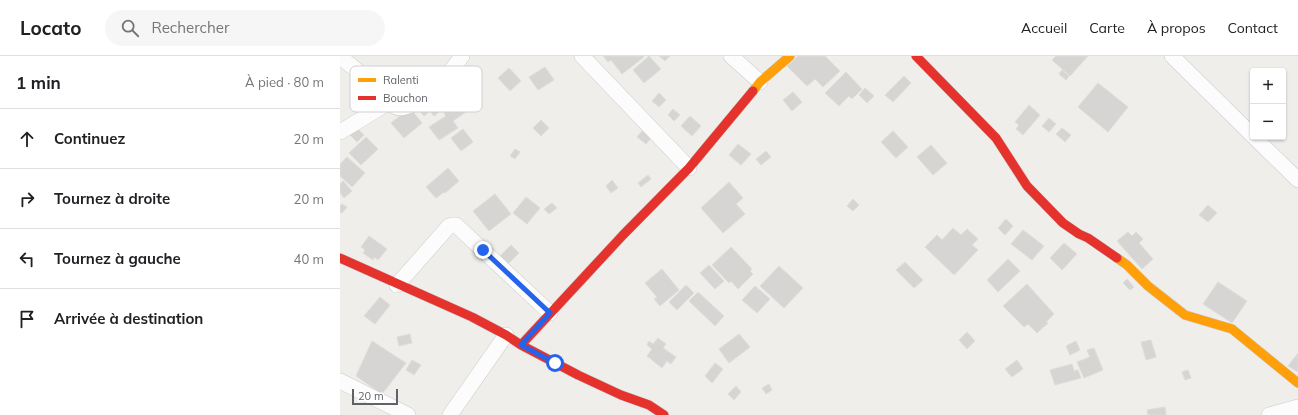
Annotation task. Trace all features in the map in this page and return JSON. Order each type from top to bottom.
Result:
[{"type":"street","points":[[455,66],[462,56]]},
{"type":"street","points":[[582,56],[689,168]]},
{"type":"street","points":[[731,56],[760,82]]},
{"type":"street","points":[[521,345],[689,168],[760,82],[790,56]]},
{"type":"street","points":[[1172,56],[1250,133]]},
{"type":"street","points":[[340,57],[351,66]]},
{"type":"street","points":[[919,58],[996,138],[1027,186],[1063,223],[1127,265],[1148,286],[1185,315],[1232,329],[1298,383]]},
{"type":"street","points":[[340,132],[373,112]]},
{"type":"street","points":[[1257,140],[1298,180]]},
{"type":"street","points":[[398,285],[452,224],[456,225],[550,313]]},
{"type":"street","points":[[340,258],[472,318],[600,386],[621,396],[649,405],[664,415]]},
{"type":"street","points":[[450,415],[506,336]]},
{"type":"street","points":[[340,381],[408,415]]},
{"type":"street","points":[[1269,415],[1298,407]]},
{"type":"building","points":[[603,56],[644,57],[622,74],[611,60],[608,62]]},
{"type":"building","points":[[649,56],[661,69],[644,83],[633,70]]},
{"type":"building","points":[[659,56],[670,56],[665,61]]},
{"type":"building","points":[[798,56],[825,56],[840,71],[823,87],[815,79],[807,86],[787,66]]},
{"type":"building","points":[[1056,56],[1088,56],[1070,76],[1052,60]]},
{"type":"building","points":[[545,67],[554,80],[538,90],[529,77]]},
{"type":"building","points":[[509,68],[521,81],[510,91],[498,78]]},
{"type":"building","points":[[1062,70],[1069,76],[1066,80],[1059,74]]},
{"type":"building","points":[[846,72],[862,89],[852,99],[849,96],[839,106],[825,93]]},
{"type":"building","points":[[904,76],[911,83],[893,102],[885,95]]},
{"type":"building","points":[[1098,83],[1128,107],[1108,132],[1078,107]]},
{"type":"building","points":[[865,88],[874,96],[867,103],[859,95]]},
{"type":"building","points":[[793,92],[802,102],[792,111],[783,100]]},
{"type":"building","points":[[659,93],[666,100],[659,107],[652,101]]},
{"type":"building","points":[[1029,105],[1040,115],[1023,135],[1016,129],[1019,125],[1015,122]]},
{"type":"building","points":[[673,109],[680,115],[674,121],[668,115]]},
{"type":"building","points":[[405,112],[413,112],[422,123],[404,138],[391,123]]},
{"type":"building","points":[[421,112],[429,112],[424,116]]},
{"type":"building","points":[[431,112],[439,112],[434,116]]},
{"type":"building","points":[[466,112],[453,121],[458,128],[439,140],[429,127],[446,116],[444,113]]},
{"type":"building","points":[[690,116],[701,126],[692,136],[681,126]]},
{"type":"building","points":[[1049,118],[1056,124],[1049,132],[1042,126]]},
{"type":"building","points":[[541,120],[549,128],[541,136],[533,128]]},
{"type":"building","points":[[356,127],[364,135],[357,142],[349,134]]},
{"type":"building","points":[[1062,128],[1071,135],[1065,142],[1056,134]]},
{"type":"building","points":[[463,129],[473,142],[461,151],[451,138]]},
{"type":"building","points":[[642,131],[651,138],[646,144],[637,137]]},
{"type":"building","points":[[893,131],[908,147],[896,158],[881,142]]},
{"type":"building","points":[[366,137],[378,149],[361,165],[349,153]]},
{"type":"building","points":[[738,144],[751,154],[741,165],[729,155]]},
{"type":"building","points":[[931,145],[947,163],[933,175],[917,157]]},
{"type":"building","points":[[515,149],[520,152],[515,159],[510,156]]},
{"type":"building","points":[[766,151],[771,157],[761,165],[756,159]]},
{"type":"building","points":[[347,157],[365,173],[352,187],[340,176],[340,164]]},
{"type":"building","points":[[448,168],[459,181],[445,193],[444,192],[436,198],[426,187]]},
{"type":"building","points":[[648,175],[651,179],[641,187],[638,183]]},
{"type":"building","points":[[612,180],[618,188],[611,193],[606,186]]},
{"type":"building","points":[[343,181],[352,191],[344,198],[340,193],[340,184]]},
{"type":"building","points":[[729,182],[743,198],[736,204],[745,214],[723,233],[701,208]]},
{"type":"building","points":[[495,194],[511,214],[489,231],[473,211]]},
{"type":"building","points":[[526,197],[540,208],[527,224],[513,213]]},
{"type":"building","points":[[853,199],[859,205],[853,211],[847,206]]},
{"type":"building","points":[[552,203],[557,208],[549,214],[544,209]]},
{"type":"building","points":[[342,204],[347,207],[342,213],[340,212],[340,206]]},
{"type":"building","points":[[1208,205],[1217,213],[1208,222],[1199,215]]},
{"type":"building","points":[[1006,219],[1013,226],[1005,235],[998,228]]},
{"type":"building","points":[[953,228],[961,235],[967,229],[978,239],[972,245],[978,250],[954,275],[925,247],[937,235],[942,240]]},
{"type":"building","points":[[1023,230],[1044,246],[1032,260],[1011,244]]},
{"type":"building","points":[[1128,232],[1132,236],[1136,232],[1143,239],[1139,243],[1153,259],[1142,269],[1117,241]]},
{"type":"building","points":[[369,236],[387,249],[378,260],[374,257],[373,260],[363,253],[365,250],[361,247]]},
{"type":"building","points":[[1064,243],[1077,254],[1062,270],[1050,258]]},
{"type":"building","points":[[511,245],[519,253],[508,264],[500,256]]},
{"type":"building","points":[[731,247],[752,269],[750,271],[753,274],[738,289],[731,281],[729,283],[712,265]]},
{"type":"building","points":[[1008,259],[1020,271],[998,292],[987,280]]},
{"type":"building","points":[[905,262],[923,280],[914,288],[896,270]]},
{"type":"building","points":[[709,265],[724,281],[715,289],[700,273]]},
{"type":"building","points":[[779,266],[803,288],[784,308],[760,286]]},
{"type":"building","points":[[662,269],[679,290],[660,306],[654,299],[657,297],[645,283]]},
{"type":"building","points":[[1127,279],[1134,287],[1130,290],[1123,283]]},
{"type":"building","points":[[1218,282],[1247,301],[1232,323],[1203,304]]},
{"type":"building","points":[[1027,284],[1054,314],[1046,322],[1048,323],[1037,333],[1028,324],[1024,327],[1003,306]]},
{"type":"building","points":[[686,285],[694,293],[677,310],[669,302]]},
{"type":"building","points":[[755,286],[770,299],[757,313],[742,300]]},
{"type":"building","points":[[698,292],[724,316],[715,326],[689,301]]},
{"type":"building","points":[[380,297],[390,305],[375,324],[364,316]]},
{"type":"building","points":[[967,332],[975,341],[967,349],[959,340]]},
{"type":"building","points":[[410,334],[412,343],[399,346],[397,337]]},
{"type":"building","points":[[739,334],[750,347],[729,363],[719,349]]},
{"type":"building","points":[[658,338],[666,344],[663,348],[676,357],[671,364],[667,361],[662,368],[647,356],[652,349],[647,345],[649,341],[653,344]]},
{"type":"building","points":[[1151,340],[1156,357],[1146,360],[1141,342]]},
{"type":"building","points":[[372,341],[406,363],[382,394],[356,376]]},
{"type":"building","points":[[1076,341],[1080,350],[1070,355],[1066,346]]},
{"type":"building","points":[[1094,348],[1103,370],[1084,378],[1077,362],[1090,357],[1087,350]]},
{"type":"building","points":[[1298,353],[1298,372],[1288,366]]},
{"type":"building","points":[[412,360],[421,365],[414,375],[406,370]]},
{"type":"building","points":[[1017,360],[1023,369],[1012,377],[1005,369]]},
{"type":"building","points":[[715,363],[723,369],[712,383],[705,376]]},
{"type":"building","points":[[1072,364],[1074,371],[1078,370],[1081,378],[1055,385],[1050,370]]},
{"type":"building","points":[[1188,370],[1191,378],[1185,380],[1182,372]]},
{"type":"building","points":[[769,384],[772,390],[766,394],[762,388]]},
{"type":"building","points":[[736,386],[741,392],[734,400],[728,394]]},
{"type":"building","points":[[1165,407],[1166,415],[1148,415],[1147,410]]},
{"type":"traffic: slow","points":[[753,91],[760,82],[790,56]]},
{"type":"traffic: slow","points":[[1117,258],[1127,265],[1148,286],[1185,315],[1232,329],[1298,383]]},
{"type":"traffic: jam","points":[[916,56],[996,138],[1027,186],[1063,223],[1117,258]]},
{"type":"traffic: jam","points":[[521,345],[623,235],[689,168],[753,91]]},
{"type":"traffic: jam","points":[[340,258],[472,317],[578,375],[621,395],[649,405],[664,415]]},
{"type":"route","points":[[483,250],[550,313],[521,345],[555,363]]}]
